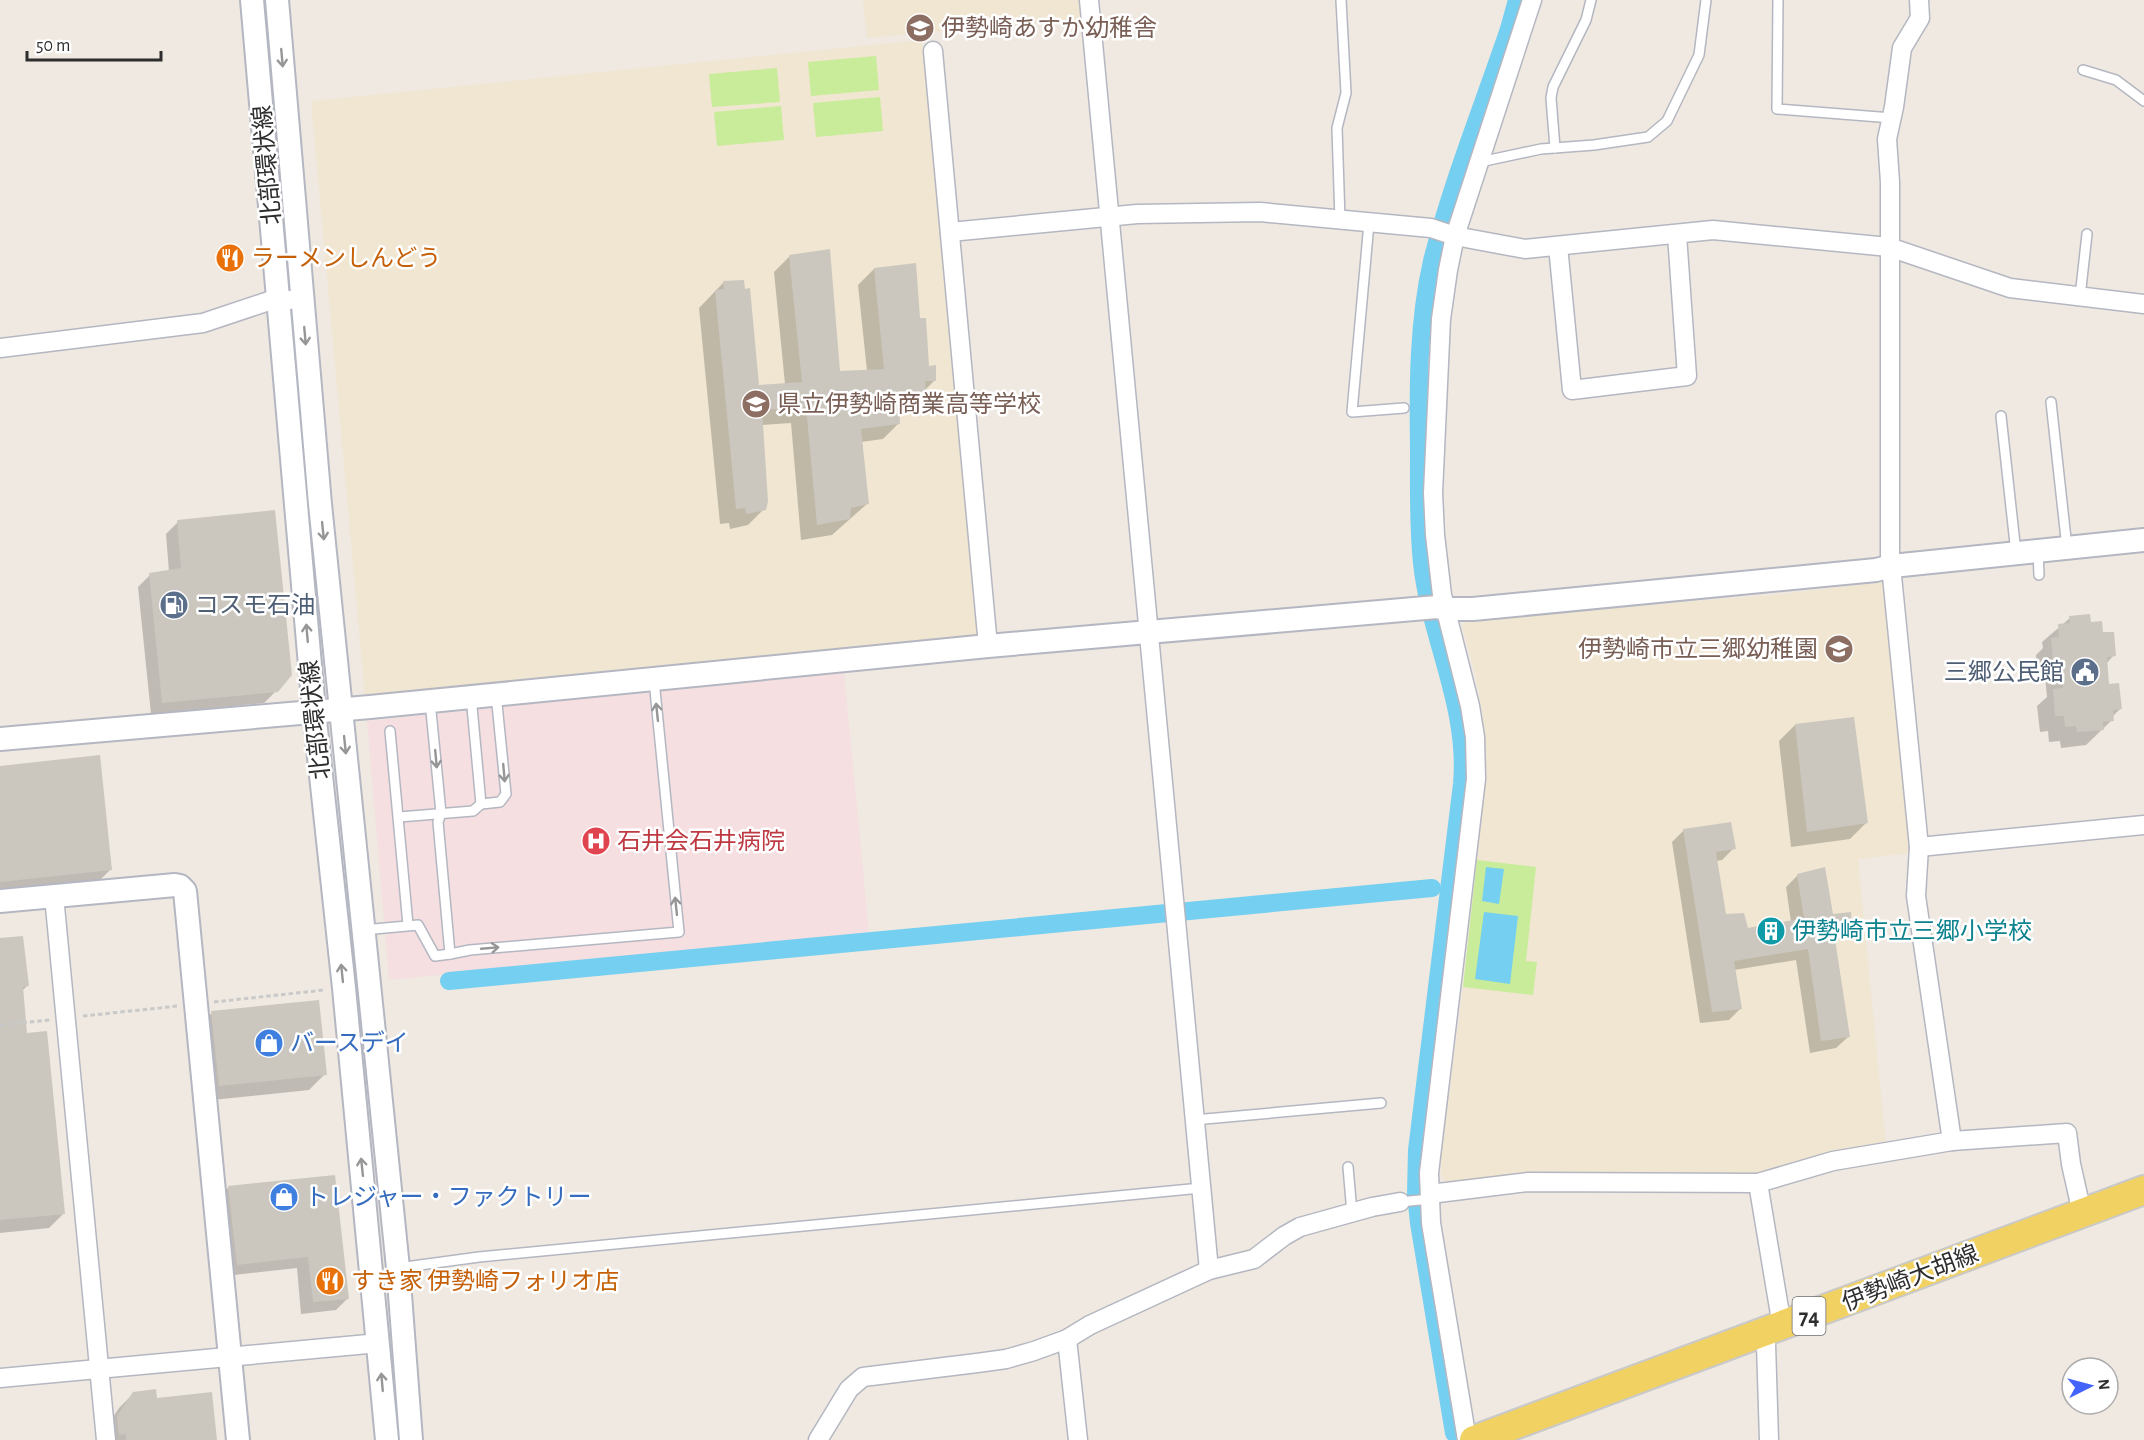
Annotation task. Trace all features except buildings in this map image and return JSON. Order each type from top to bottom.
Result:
[{"type":"main road","name":"伊勢崎大胡線","points":[[1474,1440],[2144,1190]]},
{"type":"street","name":"北部環状線","points":[[252,0],[314,711],[344,988],[387,1440]]},
{"type":"street","name":"北部環状線","points":[[278,0],[302,298],[398,1268],[411,1440]]},
{"type":"street","points":[[1089,0],[1209,1270]]},
{"type":"street","points":[[1434,608],[1442,595],[1435,535],[1433,454],[1441,319],[1455,236],[1532,0]]},
{"type":"street","points":[[1919,0],[1920,18],[1902,48],[1887,139],[1890,182],[1890,544],[1919,847],[1916,896],[1952,1141]]},
{"type":"street","points":[[933,51],[988,646]]},
{"type":"street","points":[[950,232],[1111,216],[1260,213],[1431,228],[1455,236],[1525,249],[1713,230],[1889,247],[2010,288],[2144,304]]},
{"type":"street","points":[[1558,246],[1572,390],[1687,376],[1677,235]]},
{"type":"street","points":[[0,348],[203,323],[269,301],[302,298]]},
{"type":"street","points":[[0,739],[988,646],[1434,608],[1497,606],[1864,571],[1892,566],[2144,540]]},
{"type":"street","points":[[1418,1199],[1430,1173],[1476,779],[1475,737],[1470,706],[1434,608]]},
{"type":"street","points":[[1919,847],[2061,827],[2144,825]]},
{"type":"street","points":[[0,901],[180,886],[185,891],[237,1440]]},
{"type":"street","points":[[54,896],[106,1440]]},
{"type":"street","points":[[826,1436],[849,1389],[863,1377],[1006,1359],[1067,1339],[1090,1325],[1209,1270],[1254,1259],[1300,1227],[1418,1199],[1528,1182],[1758,1183],[1833,1161],[1952,1141],[2067,1133],[2082,1213]]},
{"type":"street","points":[[1758,1183],[1773,1329],[1767,1344],[1768,1440]]},
{"type":"street","points":[[1418,1199],[1431,1223],[1467,1440]]},
{"type":"street","points":[[1067,1339],[1078,1440]]},
{"type":"street","points":[[0,1378],[379,1343]]},
{"type":"lane","points":[[1340,220],[1336,128],[1346,93],[1341,0]]},
{"type":"lane","points":[[1555,148],[1552,87],[1586,20],[1591,0]]},
{"type":"lane","points":[[1480,162],[1541,149],[1594,146],[1648,137],[1667,121],[1699,55],[1706,0]]},
{"type":"lane","points":[[1778,0],[1777,109],[1892,118]]},
{"type":"lane","points":[[2083,70],[2116,80],[2144,101]]},
{"type":"lane","points":[[1369,223],[1352,412],[1404,408]]},
{"type":"lane","points":[[2080,297],[2087,234]]},
{"type":"lane","points":[[2051,402],[2067,548]]},
{"type":"lane","points":[[2001,416],[2027,552],[2039,575]]},
{"type":"lane","points":[[363,930],[418,925],[435,956],[470,950],[679,932],[653,678]]},
{"type":"lane","points":[[399,817],[472,811],[481,804],[500,802],[506,794],[496,694]]},
{"type":"lane","points":[[471,696],[481,804]]},
{"type":"lane","points":[[430,700],[441,813],[438,822],[450,954]]},
{"type":"lane","points":[[390,731],[408,925]]},
{"type":"lane","points":[[1194,1120],[1381,1103]]},
{"type":"lane","points":[[1348,1167],[1352,1213]]},
{"type":"lane","points":[[398,1268],[491,1256],[1200,1188]]},
{"type":"path","points":[[0,1025],[344,988]]},
{"type":"shaded area","name":"伊勢崎あすか幼稚舎","points":[[863,0],[1081,0],[1083,19],[867,38]]},
{"type":"shaded area","points":[[922,40],[980,638],[365,696],[311,101]]},
{"type":"shaded area","points":[[1884,582],[1911,853],[1858,859],[1886,1146],[1777,1170],[1746,1174],[1447,1184],[1441,1176],[1441,1157],[1463,987],[1486,775],[1482,711],[1475,673],[1462,626],[1468,620],[1782,594]]},
{"type":"shaded area","points":[[844,672],[869,933],[389,980],[367,721]]},
{"type":"green space","points":[[876,56],[879,90],[811,96],[808,62]]},
{"type":"green space","points":[[777,68],[780,102],[712,107],[709,74]]},
{"type":"green space","points":[[880,97],[883,131],[816,137],[813,103]]},
{"type":"green space","points":[[781,106],[784,140],[717,146],[714,112]]},
{"type":"green space","points":[[1477,860],[1536,867],[1526,961],[1537,962],[1533,995],[1463,987]]},
{"type":"water","points":[[1486,867],[1504,869],[1499,904],[1482,901]]},
{"type":"water","points":[[1484,912],[1518,916],[1510,984],[1475,979]]},
{"type":"waterway","points":[[1454,1433],[1416,1194],[1417,1150],[1462,784],[1463,755],[1455,700],[1426,591],[1422,563],[1419,506],[1420,355],[1424,307],[1432,261],[1458,173],[1517,0]]},
{"type":"waterway","points":[[449,981],[1432,888]]},
{"type":"place","name":"伊勢崎あすか幼稚舎","points":[[920,28]]},
{"type":"place","name":"ラーメンしんどう","points":[[230,258]]},
{"type":"place","name":"県立伊勢崎商業高等学校","points":[[756,404]]},
{"type":"place","name":"コスモ石油","points":[[174,605]]},
{"type":"place","name":"伊勢崎市立三郷幼稚園","points":[[1839,649]]},
{"type":"place","name":"三郷公民館","points":[[2085,672]]},
{"type":"place","name":"石井会石井病院","points":[[596,841]]},
{"type":"place","name":"伊勢崎市立三郷小学校","points":[[1771,931]]},
{"type":"place","name":"バースデイ","points":[[269,1043]]},
{"type":"place","name":"トレジャー・ファクトリー","points":[[284,1197]]},
{"type":"place","name":"すき家 伊勢崎フォリオ店","points":[[330,1281]]}]
